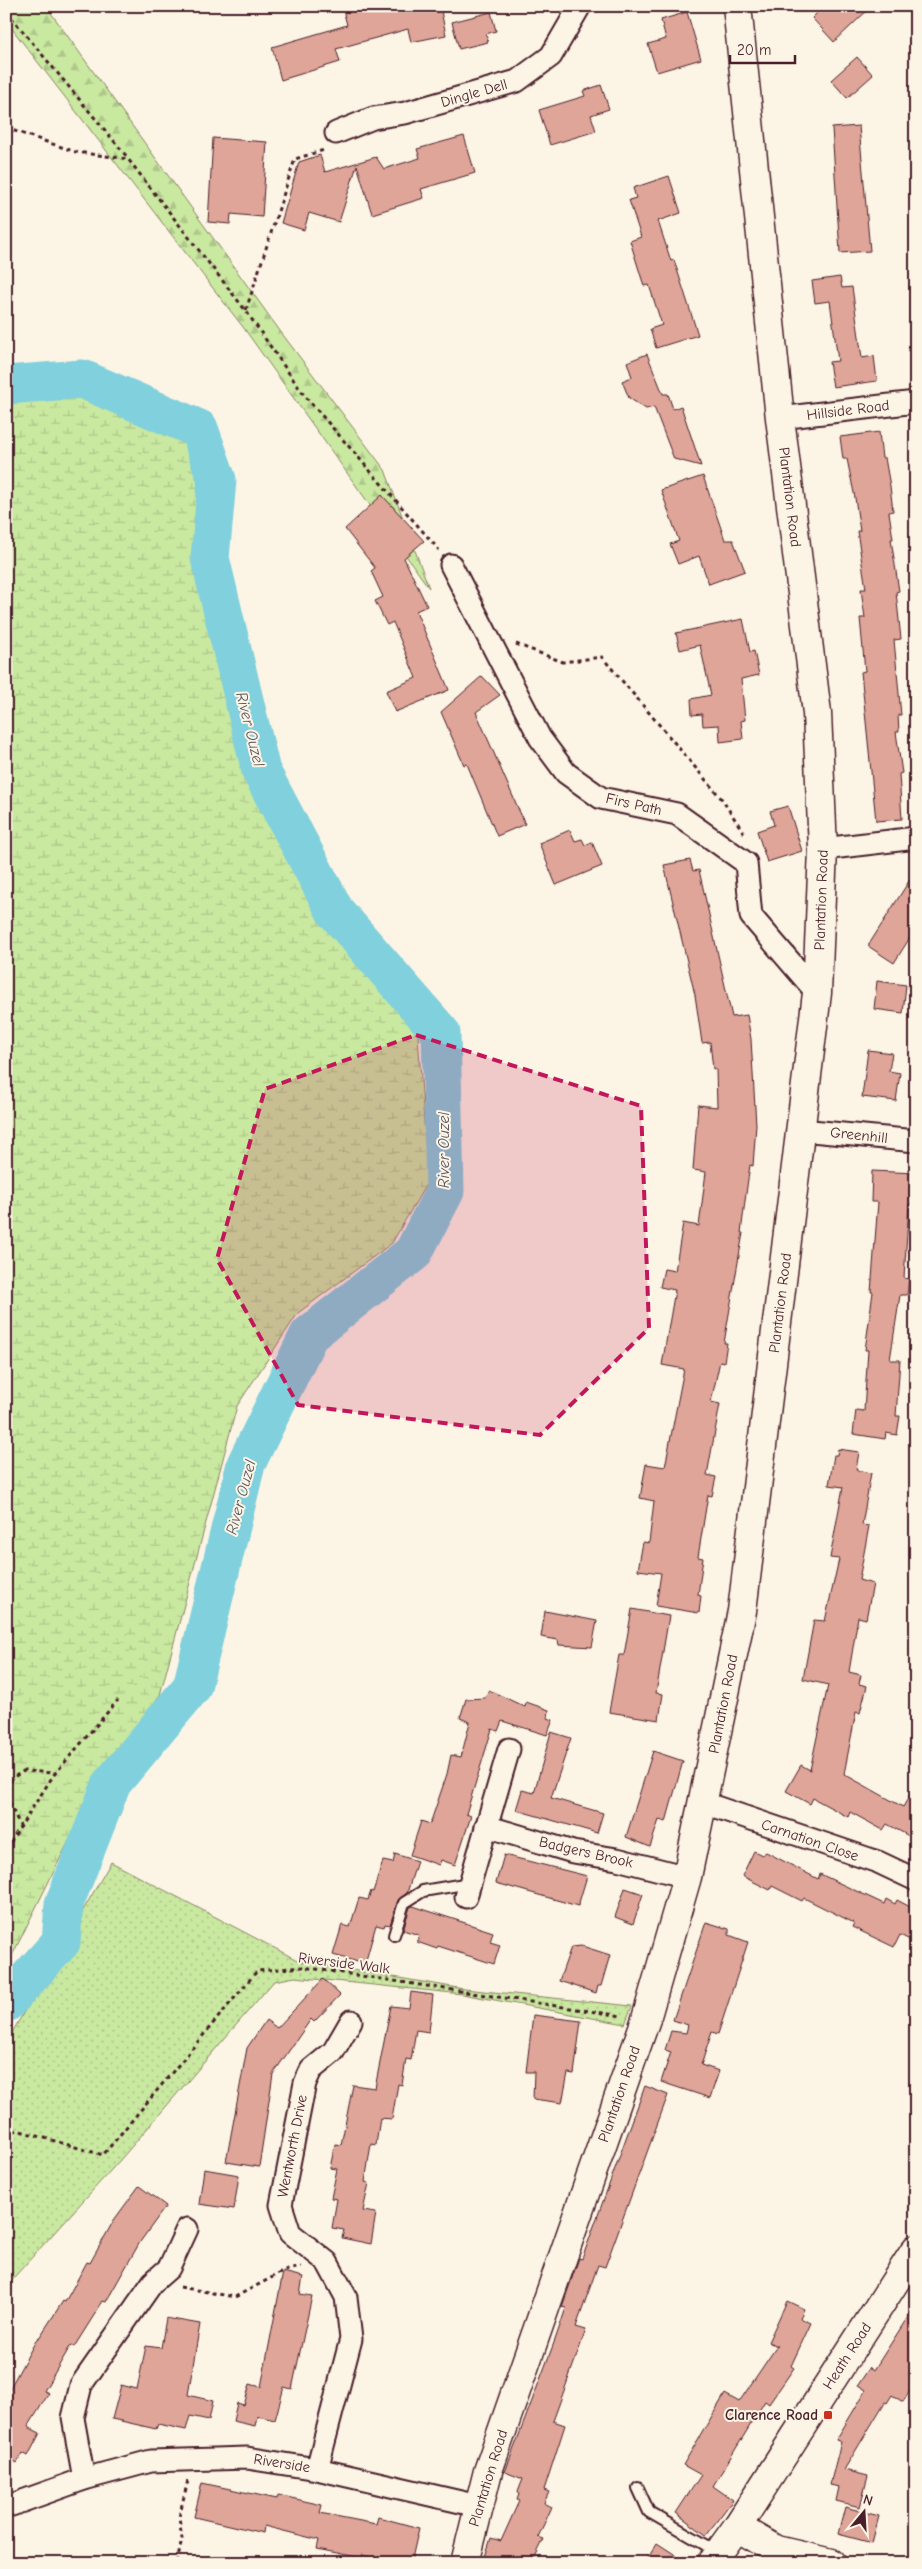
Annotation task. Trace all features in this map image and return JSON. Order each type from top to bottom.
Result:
[{"type":"street","name":"Dingle Dell","points":[[336,133],[373,118],[405,113],[517,80],[551,56],[580,6]]},
{"type":"street","name":"Plantation Road","points":[[464,2563],[488,2471],[646,2020],[687,1877],[704,1803],[742,1611],[817,993],[823,849],[817,713],[780,418],[737,6]]},
{"type":"street","name":"Hillside Road","points":[[780,418],[916,402]]},
{"type":"street","name":"Firs Path","points":[[451,565],[540,738],[566,773],[601,798],[677,814],[746,863]]},
{"type":"street","points":[[823,849],[916,838]]},
{"type":"street","points":[[746,863],[751,916],[817,993]]},
{"type":"street","name":"Greenhill","points":[[801,1130],[916,1141]]},
{"type":"street","points":[[468,1890],[509,1750]]},
{"type":"street","name":"Carnation Close","points":[[704,1803],[878,1862],[916,1880]]},
{"type":"street","name":"Badgers Brook","points":[[486,1826],[573,1852],[617,1859],[687,1877]]},
{"type":"street","name":"Wentworth Drive","points":[[317,2469],[351,2339],[346,2297],[327,2262],[290,2233],[281,2205],[305,2083],[311,2070],[333,2052],[351,2022]]},
{"type":"street","points":[[84,2479],[73,2418],[81,2385],[153,2282],[169,2268],[187,2229]]},
{"type":"street","name":"Heath Road","points":[[715,2558],[737,2527],[916,2249]]},
{"type":"street","name":"Riverside","points":[[6,2507],[84,2479],[151,2461],[247,2458],[317,2469],[478,2506]]},
{"type":"street","points":[[737,2527],[776,2550],[832,2563]]},
{"type":"lane","points":[[394,1935],[404,1904],[423,1891],[468,1890]]},
{"type":"lane","points":[[638,2488],[649,2512],[715,2558]]},
{"type":"path","points":[[6,11],[128,159],[246,311],[304,395],[451,565]]},
{"type":"path","points":[[6,128],[76,152],[128,159]]},
{"type":"path","points":[[246,311],[295,160],[328,149],[336,133]]},
{"type":"path","points":[[511,637],[516,644],[563,662],[602,657],[721,798],[749,842],[746,863]]},
{"type":"path","points":[[6,1849],[55,1773],[118,1700]]},
{"type":"path","points":[[21,1828],[8,1802],[8,1791],[12,1778],[24,1771],[55,1773]]},
{"type":"path","name":"Riverside Walk","points":[[6,2134],[17,2130],[103,2155],[257,1971],[303,1967],[646,2020]]},
{"type":"path","points":[[153,2282],[235,2298],[284,2270],[327,2262]]},
{"type":"path","points":[[177,2563],[182,2539],[180,2517],[192,2460]]},
{"type":"highlighted area","points":[[416,1035],[641,1106],[649,1328],[540,1435],[298,1405],[217,1259],[265,1089]]},
{"type":"green space","points":[[6,6],[46,6],[280,331],[385,470],[429,588],[243,327],[6,21]]},
{"type":"green space","points":[[81,387],[196,438],[202,602],[251,777],[325,913],[418,1035],[428,1181],[392,1243],[298,1313],[237,1406],[160,1695],[101,1776],[6,1968],[6,393]]},
{"type":"green space","points":[[111,1862],[299,1961],[464,1989],[632,2006],[625,2024],[462,1994],[295,1977],[274,1981],[121,2159],[6,2286],[6,2043]]},
{"type":"building","points":[[342,6],[440,6],[446,35],[411,42],[408,29],[336,49],[340,62],[281,80],[272,47],[347,25]]},
{"type":"building","points":[[824,6],[872,6],[834,42],[812,18]]},
{"type":"building","points":[[491,12],[496,31],[486,34],[488,42],[459,49],[452,22]]},
{"type":"building","points":[[687,12],[701,59],[657,72],[648,44],[666,39],[661,20]]},
{"type":"building","points":[[857,57],[873,75],[847,98],[831,80]]},
{"type":"building","points":[[601,85],[609,109],[591,115],[596,131],[550,145],[539,110],[585,96],[583,91]]},
{"type":"building","points":[[859,126],[870,251],[840,253],[832,128]]},
{"type":"building","points":[[464,136],[475,173],[421,189],[424,198],[372,214],[357,165],[339,222],[309,213],[304,230],[281,223],[299,162],[320,155],[325,172],[376,157],[384,169],[420,158],[417,149]]},
{"type":"building","points":[[213,138],[267,142],[262,217],[231,214],[230,224],[208,222]]},
{"type":"building","points":[[669,176],[681,213],[658,221],[671,261],[674,260],[698,335],[656,348],[650,329],[662,325],[649,285],[644,286],[630,241],[641,237],[629,200],[636,198],[633,188]]},
{"type":"building","points":[[840,277],[842,288],[852,287],[862,358],[874,356],[877,381],[833,387],[829,362],[838,361],[830,301],[815,303],[812,281]]},
{"type":"building","points":[[647,354],[663,394],[668,394],[673,409],[681,406],[701,466],[674,459],[654,407],[646,409],[629,398],[622,381],[632,377],[627,362]]},
{"type":"building","points":[[879,432],[882,458],[885,458],[890,486],[893,511],[889,512],[893,539],[891,539],[899,591],[896,592],[901,639],[894,640],[901,715],[898,715],[899,732],[896,732],[902,773],[899,774],[902,819],[876,821],[861,672],[865,671],[860,618],[865,618],[861,589],[866,589],[857,531],[860,531],[855,498],[847,459],[843,459],[840,437]]},
{"type":"building","points":[[703,476],[725,540],[733,540],[745,571],[709,584],[699,556],[678,564],[670,544],[679,541],[661,490]]},
{"type":"building","points":[[382,495],[424,541],[404,558],[427,606],[416,611],[449,690],[395,712],[386,691],[416,678],[393,622],[387,625],[375,601],[383,597],[371,571],[375,568],[345,529]]},
{"type":"building","points":[[743,619],[750,652],[754,651],[759,675],[741,679],[745,720],[741,721],[743,739],[720,742],[719,725],[703,726],[702,714],[692,715],[691,699],[711,695],[700,645],[680,650],[676,633]]},
{"type":"building","points":[[482,676],[500,695],[476,712],[525,824],[497,836],[467,764],[464,765],[441,712]]},
{"type":"building","points":[[788,806],[802,851],[767,862],[757,831],[774,825],[770,811]]},
{"type":"building","points":[[570,830],[575,841],[582,839],[585,845],[592,842],[602,866],[556,885],[539,843]]},
{"type":"building","points":[[690,860],[693,871],[699,870],[732,1017],[747,1015],[751,1039],[756,1125],[753,1166],[750,1165],[741,1233],[743,1233],[724,1343],[727,1343],[724,1362],[720,1361],[711,1402],[720,1404],[707,1475],[716,1477],[712,1496],[708,1495],[698,1557],[703,1558],[698,1595],[701,1596],[699,1613],[656,1606],[661,1573],[638,1570],[643,1542],[649,1543],[654,1501],[640,1498],[646,1464],[665,1467],[684,1369],[662,1365],[675,1290],[660,1287],[664,1269],[675,1271],[683,1223],[699,1226],[706,1172],[693,1170],[698,1105],[717,1107],[716,1069],[713,1069],[710,1042],[702,1043],[695,995],[664,865]]},
{"type":"building","points":[[916,870],[916,928],[894,963],[868,946]]},
{"type":"building","points":[[877,981],[906,985],[903,1013],[874,1009]]},
{"type":"building","points":[[868,1050],[892,1053],[889,1071],[900,1073],[896,1101],[862,1097]]},
{"type":"building","points":[[872,1171],[916,1173],[916,1204],[909,1204],[904,1278],[909,1279],[907,1295],[900,1295],[890,1360],[900,1360],[896,1416],[900,1416],[897,1435],[886,1433],[885,1439],[853,1434],[856,1410],[864,1411],[868,1350],[865,1350],[873,1292],[871,1292],[878,1202],[871,1202]]},
{"type":"building","points":[[838,1449],[859,1452],[856,1470],[871,1473],[862,1525],[869,1526],[859,1580],[873,1584],[866,1619],[858,1617],[849,1672],[861,1675],[859,1684],[867,1686],[860,1713],[856,1712],[844,1774],[903,1807],[916,1785],[916,1840],[887,1824],[883,1830],[850,1812],[848,1817],[813,1798],[810,1804],[786,1791],[801,1765],[810,1770],[828,1685],[803,1679],[814,1620],[825,1621],[839,1559],[830,1558],[843,1487],[829,1485],[834,1455],[837,1455]]},
{"type":"building","points":[[632,1609],[669,1616],[656,1693],[663,1694],[659,1720],[609,1712],[619,1655],[624,1655]]},
{"type":"building","points":[[545,1611],[597,1621],[592,1647],[559,1645],[558,1640],[541,1637]]},
{"type":"building","points":[[489,1690],[525,1707],[526,1702],[549,1710],[548,1718],[553,1720],[547,1735],[502,1721],[498,1731],[492,1729],[466,1814],[471,1816],[455,1865],[441,1860],[439,1865],[410,1855],[421,1821],[430,1824],[447,1774],[451,1755],[461,1757],[470,1722],[460,1718],[466,1699],[485,1698]]},
{"type":"building","points":[[551,1732],[571,1738],[551,1798],[603,1813],[597,1833],[516,1810],[522,1790],[534,1793]]},
{"type":"building","points":[[653,1751],[683,1761],[666,1822],[659,1820],[650,1847],[626,1837]]},
{"type":"building","points":[[754,1851],[762,1855],[766,1852],[818,1879],[820,1874],[884,1904],[886,1899],[895,1904],[897,1900],[916,1910],[916,1943],[900,1935],[894,1947],[852,1927],[854,1923],[804,1898],[802,1901],[772,1886],[770,1890],[742,1876]]},
{"type":"building","points":[[395,1854],[417,1861],[407,1893],[398,1900],[390,1925],[385,1924],[384,1927],[376,1925],[365,1964],[333,1955],[342,1925],[350,1927],[359,1898],[368,1900],[371,1891],[373,1892],[383,1861],[393,1863]]},
{"type":"building","points":[[504,1855],[587,1876],[578,1906],[496,1883]]},
{"type":"building","points":[[625,1888],[643,1894],[633,1924],[615,1917]]},
{"type":"building","points":[[413,1906],[493,1932],[490,1942],[500,1945],[494,1964],[438,1946],[437,1949],[417,1942],[419,1935],[403,1930],[410,1907]]},
{"type":"building","points":[[706,1922],[729,1929],[729,1935],[748,1942],[718,2034],[712,2032],[701,2065],[719,2071],[710,2098],[661,2082],[671,2052],[665,2050],[671,2031],[686,2033],[688,2025],[673,2020]]},
{"type":"building","points":[[582,1946],[610,1955],[601,1986],[598,1986],[596,1993],[559,1981],[571,1947]]},
{"type":"building","points":[[323,1979],[340,1995],[314,2022],[311,2019],[273,2074],[259,2167],[226,2162],[247,2048],[266,2020],[277,2028]]},
{"type":"building","points":[[411,1992],[433,1995],[429,2032],[416,2030],[411,2060],[406,2059],[402,2085],[398,2084],[392,2119],[380,2118],[376,2145],[371,2144],[365,2182],[369,2183],[363,2211],[376,2213],[371,2244],[342,2238],[344,2230],[332,2228],[337,2199],[331,2198],[337,2169],[330,2168],[335,2144],[341,2145],[353,2085],[375,2088],[391,2006],[409,2008]]},
{"type":"building","points":[[533,2015],[581,2021],[574,2074],[568,2073],[562,2103],[533,2099],[534,2072],[526,2072]]},
{"type":"building","points":[[645,2086],[668,2095],[605,2267],[598,2265],[576,2327],[586,2330],[553,2421],[565,2425],[544,2490],[549,2492],[544,2503],[552,2507],[538,2537],[544,2539],[532,2563],[483,2563],[491,2538],[501,2541],[519,2501],[517,2500],[518,2492],[523,2479],[505,2472],[555,2340],[566,2308],[562,2307],[579,2258],[582,2259]]},
{"type":"building","points":[[204,2169],[239,2175],[234,2209],[199,2204]]},
{"type":"building","points":[[139,2186],[166,2206],[140,2242],[106,2302],[103,2301],[74,2347],[71,2345],[44,2391],[49,2393],[28,2427],[40,2433],[28,2456],[23,2453],[17,2463],[6,2456],[6,2395],[38,2337],[63,2301],[65,2302],[87,2262],[90,2263],[114,2220]]},
{"type":"building","points":[[283,2272],[303,2277],[300,2294],[312,2296],[292,2389],[284,2387],[275,2420],[257,2416],[255,2426],[233,2421],[237,2403],[244,2405],[250,2384],[261,2387]]},
{"type":"building","points":[[787,2301],[804,2309],[800,2318],[811,2323],[791,2366],[794,2368],[769,2404],[765,2401],[713,2486],[733,2500],[706,2535],[676,2513],[701,2475],[683,2465],[725,2394],[739,2402],[777,2346],[768,2342]]},
{"type":"building","points":[[916,2304],[916,2381],[903,2402],[892,2395],[887,2403],[885,2402],[844,2470],[868,2476],[860,2507],[836,2501],[839,2487],[830,2485],[841,2442],[836,2440],[866,2390],[858,2385],[870,2367],[874,2370]]},
{"type":"building","points":[[166,2318],[200,2324],[188,2395],[213,2401],[209,2420],[190,2416],[186,2430],[158,2424],[156,2429],[112,2419],[121,2385],[137,2389],[146,2346],[161,2348]]},
{"type":"building","points":[[202,2483],[277,2499],[278,2495],[322,2505],[320,2513],[376,2524],[378,2517],[419,2528],[411,2563],[395,2563],[362,2555],[362,2558],[317,2549],[319,2540],[264,2526],[263,2533],[194,2517]]},
{"type":"building","points":[[845,2507],[879,2516],[872,2543],[838,2534]]},
{"type":"building","points":[[657,2543],[688,2563],[645,2563]]},
{"type":"waterway","name":"River Ouzel","points":[[6,385],[82,379],[199,429],[217,480],[210,558],[261,771],[335,911],[441,1033],[445,1191],[413,1253],[309,1335],[246,1464],[192,1687],[112,1783],[64,1904],[61,1942],[6,2003]]},
{"type":"place","name":"Clarence Road","points":[[828,2415]]}]
